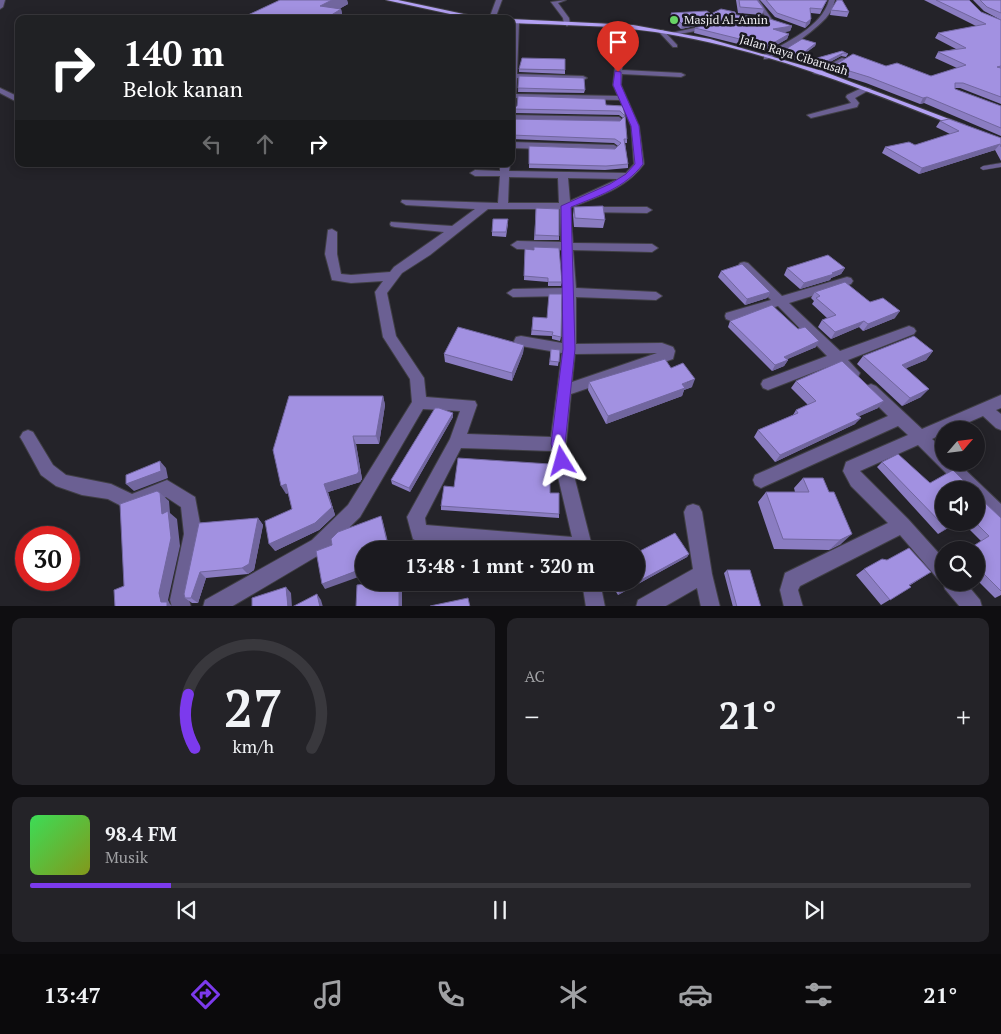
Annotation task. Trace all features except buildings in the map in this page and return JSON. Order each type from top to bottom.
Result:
[{"type":"main road","points":[[390,0],[464,15]]},
{"type":"main road","name":"Jalan Raya Cibarusah","points":[[515,22],[606,26],[674,33],[767,57],[817,73],[970,129]]},
{"type":"street","points":[[0,7],[2,0]]},
{"type":"street","points":[[493,15],[499,0]]},
{"type":"street","points":[[563,0],[554,2],[566,18],[567,24]]},
{"type":"street","points":[[756,0],[767,19],[778,23]]},
{"type":"street","points":[[767,57],[805,32],[828,13],[832,7],[832,0]]},
{"type":"street","points":[[566,208],[602,192],[629,176],[639,164],[640,157],[635,126],[621,98],[617,85],[620,50],[606,26]]},
{"type":"street","points":[[674,33],[699,28]]},
{"type":"street","points":[[794,28],[805,32]]},
{"type":"street","points":[[661,31],[675,46]]},
{"type":"street","points":[[817,73],[845,60]]},
{"type":"street","points":[[618,72],[681,75]]},
{"type":"street","points":[[515,76],[583,78]]},
{"type":"street","points":[[0,90],[15,99]]},
{"type":"street","points":[[811,116],[854,105],[855,103],[850,97],[867,90]]},
{"type":"street","points":[[515,96],[621,98]]},
{"type":"street","points":[[515,118],[619,120]]},
{"type":"street","points":[[515,145],[614,148]]},
{"type":"street","points":[[475,173],[505,169],[563,176],[629,176]]},
{"type":"street","points":[[503,206],[505,169]]},
{"type":"street","points":[[563,176],[569,246],[569,349],[558,444],[581,541]]},
{"type":"street","points":[[406,202],[647,210]]},
{"type":"street","points":[[212,606],[318,546],[354,511],[419,403],[417,378],[390,337],[381,298],[384,286],[392,276],[455,230],[484,206]]},
{"type":"street","points":[[395,224],[455,230]]},
{"type":"street","points":[[332,232],[331,254],[333,272],[336,277],[351,279],[392,276]]},
{"type":"street","points":[[517,245],[652,248]]},
{"type":"street","points":[[744,266],[935,452]]},
{"type":"street","points":[[731,316],[847,281]]},
{"type":"street","points":[[513,293],[570,292],[656,296]]},
{"type":"street","points":[[768,384],[909,331]]},
{"type":"street","points":[[521,341],[569,349],[662,348],[668,353],[563,391]]},
{"type":"street","points":[[935,563],[902,525],[857,481],[851,471],[856,464],[1001,401]]},
{"type":"street","points":[[419,403],[470,405],[457,442],[416,517],[419,532],[511,541]]},
{"type":"street","points":[[985,409],[1001,423]]},
{"type":"street","points":[[761,480],[900,418]]},
{"type":"street","points":[[28,437],[47,470],[62,481],[111,492],[132,503],[167,488],[189,503],[194,534],[179,600],[182,606]]},
{"type":"street","points":[[457,442],[558,444]]},
{"type":"street","points":[[955,471],[965,481]]},
{"type":"street","points":[[985,501],[1001,516]]},
{"type":"street","points":[[693,512],[702,574],[711,606]]},
{"type":"street","points":[[794,606],[789,590],[792,580],[902,525]]},
{"type":"street","points":[[645,606],[702,574]]},
{"type":"street","points":[[593,591],[596,606]]},
{"type":"street","points":[[960,591],[973,606]]},
{"type":"lane","points":[[983,168],[1001,166]]},
{"type":"place","name":"Masjid Al-Amin","points":[[674,20]]},
{"type":"route","points":[[562,461],[558,444],[569,349],[570,311],[566,206],[614,186],[629,176],[639,164],[640,157],[637,148],[635,126],[621,98],[617,85],[618,72]]}]
